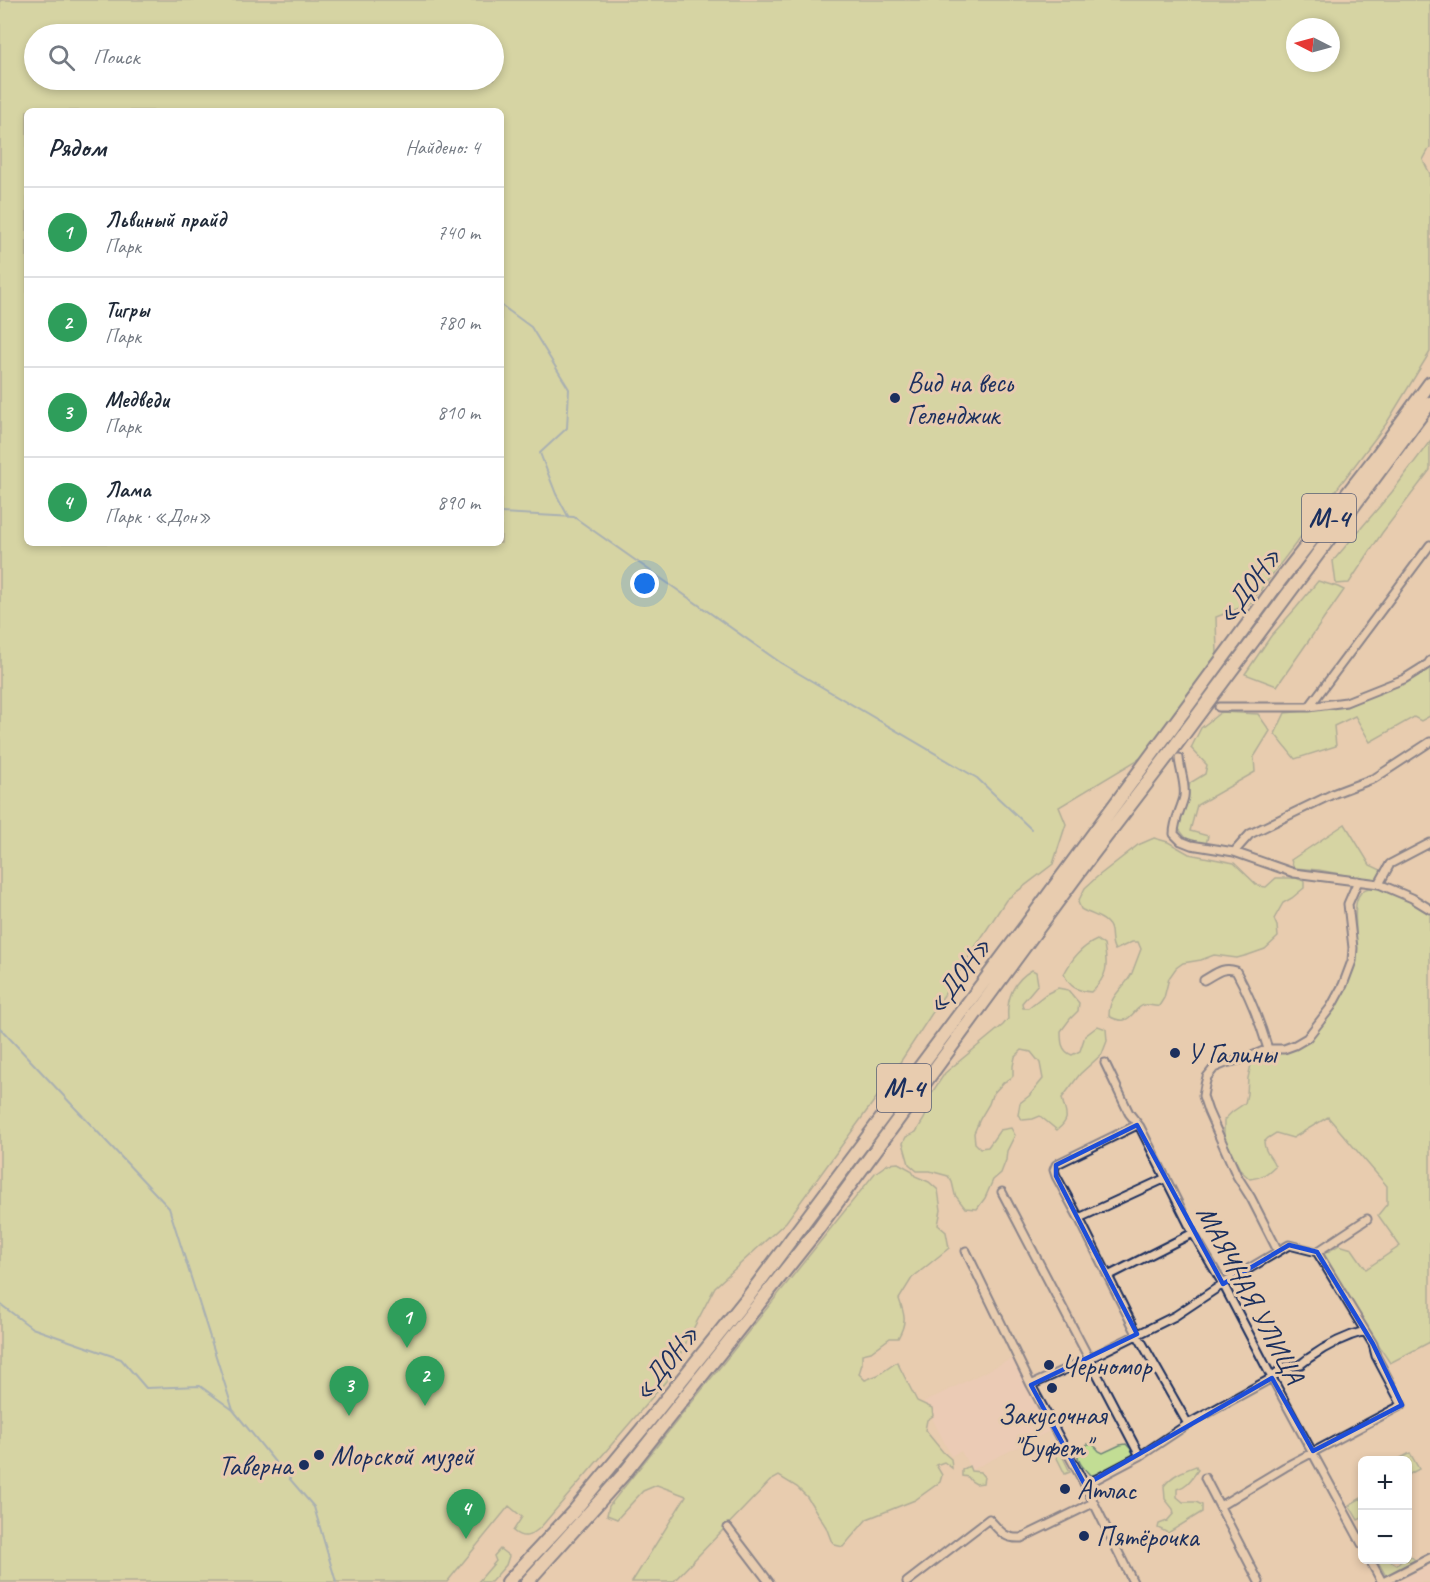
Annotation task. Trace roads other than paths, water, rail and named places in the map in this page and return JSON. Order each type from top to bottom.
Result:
[{"type":"highway","name":"«ДОН»","points":[[508,1582],[574,1511],[748,1297],[1281,579],[1430,383]]},
{"type":"highway","name":"«ДОН»","points":[[527,1582],[623,1475],[814,1234],[1088,860],[1430,403]]},
{"type":"street","points":[[1309,707],[1430,545]]},
{"type":"street","points":[[1219,707],[1309,707],[1346,702],[1404,679],[1430,661]]},
{"type":"street","points":[[1234,852],[1250,834],[1335,793],[1375,778],[1430,742]]},
{"type":"street","points":[[1179,758],[1184,795],[1173,834],[1181,841],[1191,845],[1234,852],[1294,873],[1379,884],[1412,898],[1430,909]]},
{"type":"street","points":[[1379,884],[1390,864],[1430,843]]},
{"type":"street","points":[[1278,1251],[1232,1166],[1203,1096],[1205,1085],[1207,1077],[1214,1068],[1268,1049],[1284,1049],[1307,1038],[1343,985],[1352,961],[1353,948],[1348,904],[1358,881]]},
{"type":"street","points":[[1204,980],[1224,969],[1236,971],[1251,1002],[1268,1049]]},
{"type":"street","name":"МАЯЧНАЯ УЛИЦА","points":[[1105,1063],[1193,1233],[1223,1284],[1358,1536]]},
{"type":"street","points":[[1137,1125],[1056,1165],[1054,1170],[1137,1334],[1188,1424]]},
{"type":"street","points":[[1079,1218],[1166,1178]]},
{"type":"street","points":[[1002,1192],[1140,1455]]},
{"type":"street","points":[[1317,1252],[1367,1219]]},
{"type":"street","points":[[1108,1276],[1193,1233]]},
{"type":"street","points":[[1031,1385],[1175,1316],[1289,1245],[1317,1252],[1373,1344],[1376,1356],[1402,1405],[1313,1452],[1220,1506]]},
{"type":"street","points":[[966,1251],[1031,1385],[1085,1485],[1133,1582]]},
{"type":"street","points":[[1085,1485],[1272,1378],[1287,1366],[1303,1363],[1338,1341],[1365,1331]]},
{"type":"street","points":[[1205,1478],[1259,1582]]},
{"type":"street","points":[[908,1582],[989,1519],[1005,1536],[1012,1539],[1021,1538],[1093,1503]]},
{"type":"street","points":[[728,1528],[769,1582]]},
{"type":"street","points":[[1372,1564],[1383,1582],[1430,1558]]},
{"type":"waterway","points":[[504,307],[531,327],[569,389],[567,428],[540,453],[556,494],[568,516]]},
{"type":"waterway","points":[[504,513],[574,517],[781,663],[977,778],[1031,829]]},
{"type":"waterway","points":[[0,1028],[169,1208],[233,1410],[279,1467]]},
{"type":"waterway","points":[[0,1304],[32,1328],[121,1359],[146,1388],[200,1386],[233,1410]]},
{"type":"waterway","points":[[289,1478],[314,1507],[336,1582]]},
{"type":"place","name":"Вид на весь Геленджик","points":[[895,398]]},
{"type":"place","name":"У Галины","points":[[1175,1053]]},
{"type":"place","name":"Львиный прайд","points":[[407,1348]]},
{"type":"place","name":"Черномор","points":[[1049,1365]]},
{"type":"place","name":"Закусочная \"Буфет\"","points":[[1052,1388]]},
{"type":"place","name":"Тигры","points":[[425,1406]]},
{"type":"place","name":"Медведи","points":[[349,1416]]},
{"type":"place","name":"Морской музей","points":[[319,1455]]},
{"type":"place","name":"Таверна","points":[[304,1465]]},
{"type":"place","name":"Атлас","points":[[1065,1489]]},
{"type":"place","name":"Пятёрочка","points":[[1084,1536]]},
{"type":"place","name":"Лама","points":[[466,1539]]}]
